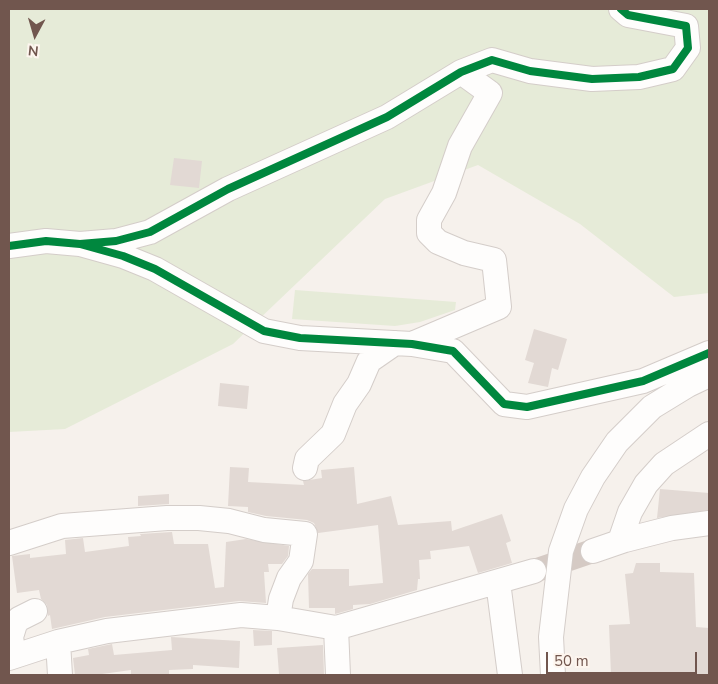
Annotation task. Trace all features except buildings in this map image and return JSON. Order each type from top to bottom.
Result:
[{"type":"street","points":[[9,246],[46,241],[80,244],[116,241],[150,232],[228,189],[387,117],[461,72],[492,60],[530,71],[592,79],[639,77],[673,69],[688,48],[686,26],[628,15],[621,9]]},
{"type":"street","points":[[305,468],[307,459],[332,434],[345,404],[359,384],[369,361],[403,343],[499,307],[494,260],[464,253],[438,242],[430,233],[429,220],[444,193],[460,146],[490,93],[461,72]]},
{"type":"street","points":[[80,244],[124,256],[155,269],[264,331],[300,338],[403,343],[453,351],[504,404],[527,407],[643,381],[709,353]]},
{"type":"street","points":[[553,675],[551,637],[561,551],[576,509],[593,477],[617,442],[652,407],[688,385],[709,375]]},
{"type":"street","points":[[620,541],[630,512],[646,484],[664,464],[709,434]]},
{"type":"street","points":[[9,543],[62,526],[175,518],[229,521],[264,530],[305,534],[301,561],[287,585],[278,618]]},
{"type":"street","points":[[593,551],[620,541],[672,528],[709,523]]},
{"type":"street","points":[[35,611],[19,619],[15,624],[11,637],[12,657],[58,642],[107,632],[241,615],[278,618],[336,628],[534,570]]},
{"type":"street","points":[[498,582],[510,675]]},
{"type":"street","points":[[336,628],[338,675]]},
{"type":"street","points":[[58,642],[60,675]]},
{"type":"green space","points":[[9,9],[709,9],[709,293],[674,297],[580,224],[478,165],[385,199],[233,344],[65,429],[9,432]]},
{"type":"green space","points":[[295,290],[456,302],[455,310],[420,322],[395,326],[292,319]]},
{"type":"tunnel","points":[[534,571],[593,551]]},
{"type":"cycle path","points":[[80,244],[116,241],[150,232],[228,189],[387,117],[461,72],[492,60],[530,71],[592,79],[639,77],[673,69],[688,48],[686,26],[628,15],[621,9]]},
{"type":"cycle path","points":[[9,246],[46,241],[80,244],[123,256],[155,269],[264,331],[300,338],[412,344],[453,351],[504,404],[527,407],[643,381],[709,353]]}]
